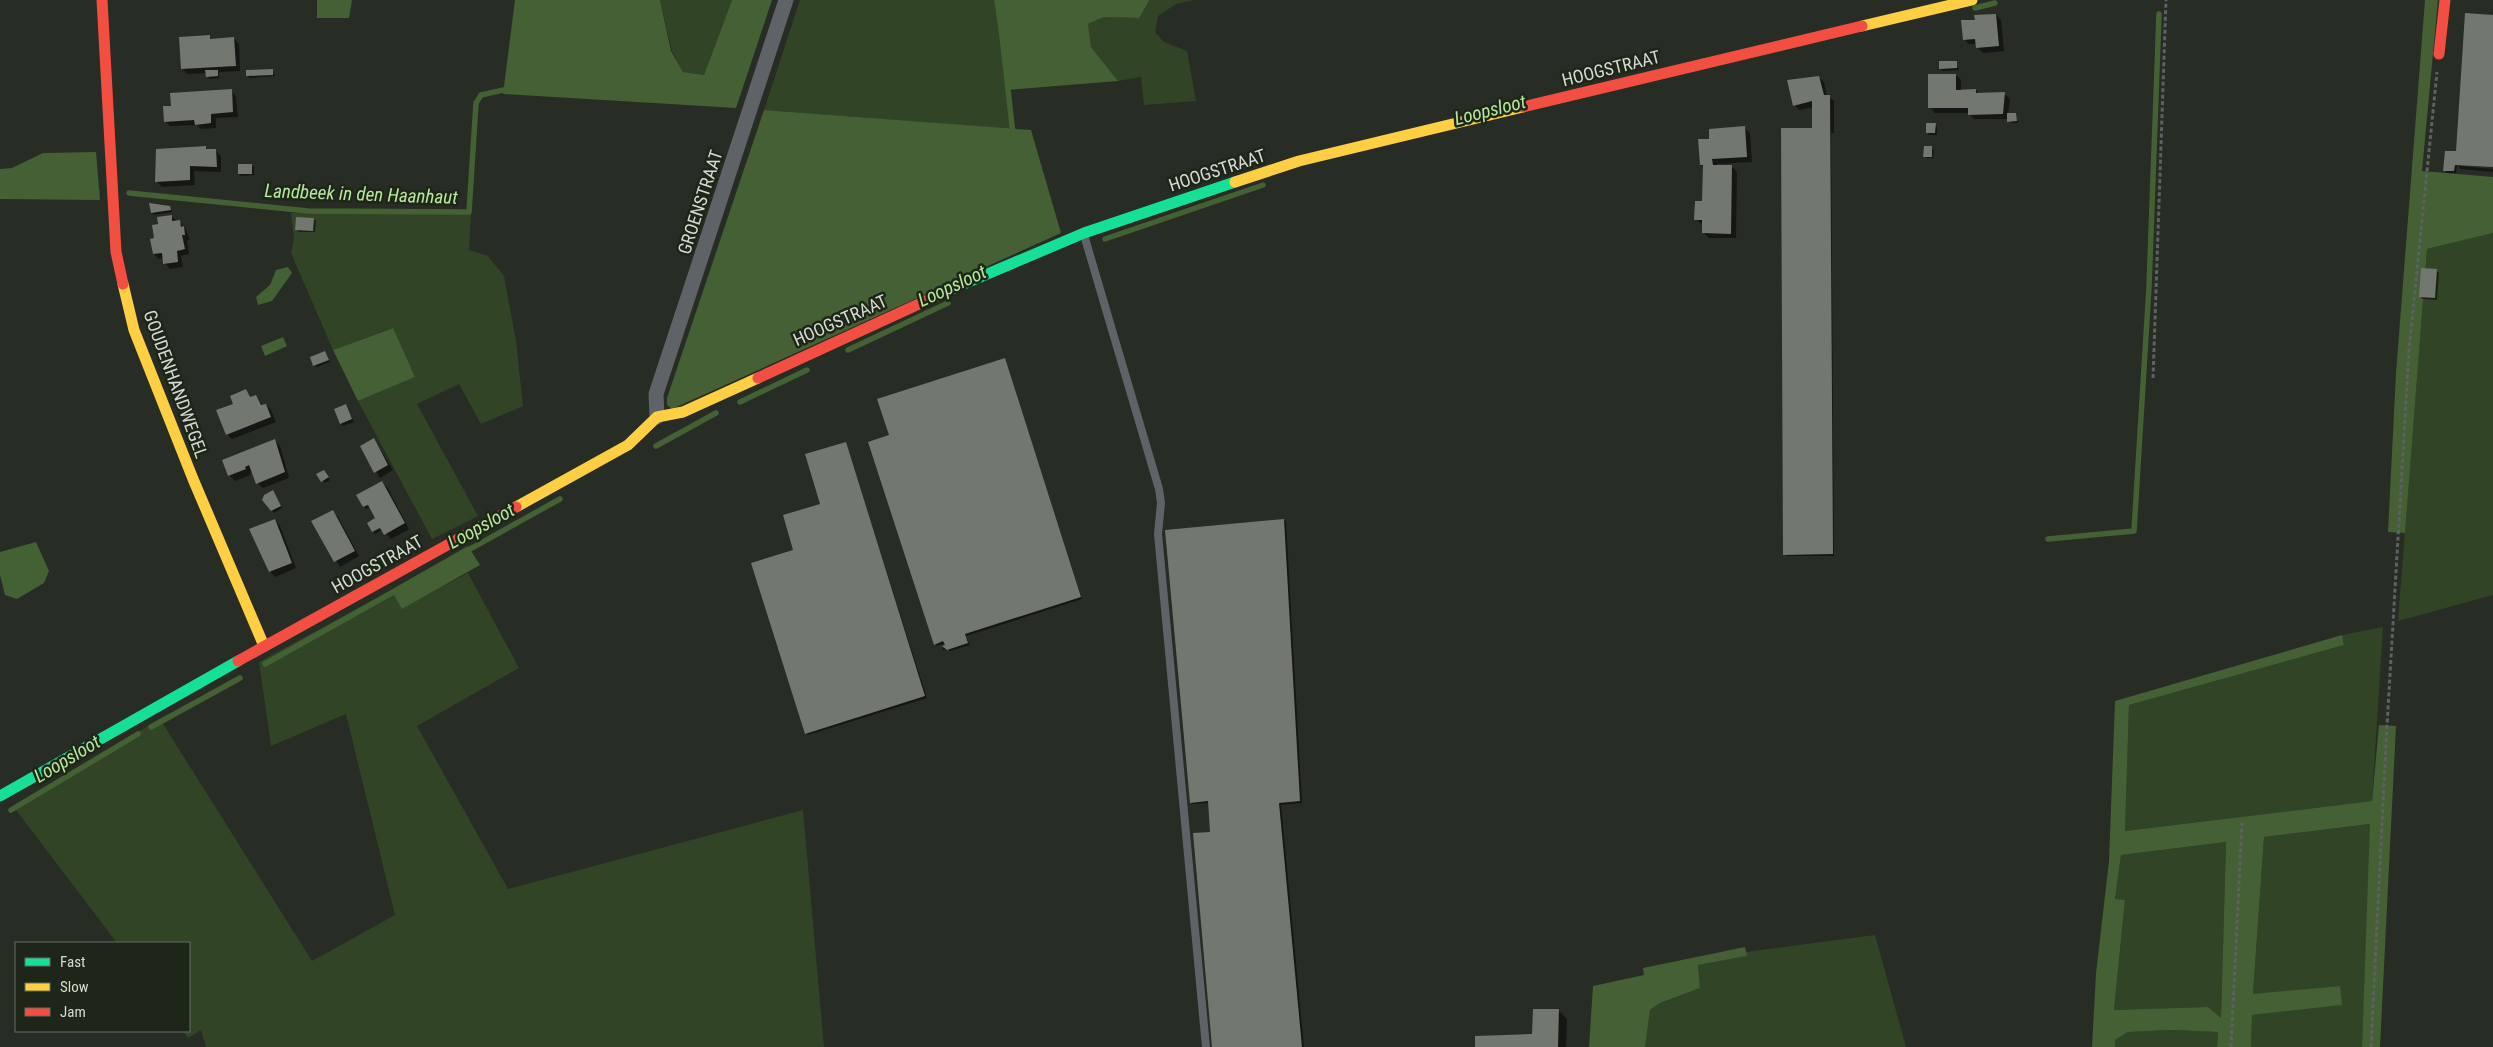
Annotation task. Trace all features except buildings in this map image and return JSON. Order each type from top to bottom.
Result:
[{"type":"street","name":"GOUDENHANDWEGEL","points":[[102,0],[116,252],[134,330],[194,483],[264,646]]},
{"type":"street","name":"GROENSTRAAT","points":[[657,418],[656,394],[786,0]]},
{"type":"street","name":"HOOGSTRAAT","points":[[0,796],[264,646],[628,446],[657,418],[683,412],[925,301],[1084,233],[1299,161],[1972,0]]},
{"type":"street","points":[[2439,54],[2445,0]]},
{"type":"lane","points":[[1084,233],[1160,489],[1158,534],[1206,1047]]},
{"type":"path","points":[[2153,378],[2166,0]]},
{"type":"path","points":[[2371,1047],[2408,350],[2439,54]]},
{"type":"path","points":[[2231,1047],[2242,823]]},
{"type":"shaded area","points":[[317,0],[352,0],[349,18],[317,18]]},
{"type":"shaded area","points":[[515,0],[660,0],[671,51],[683,72],[704,75],[732,0],[772,0],[736,108],[503,94]]},
{"type":"shaded area","points":[[660,0],[732,0],[704,75],[683,72],[672,51]]},
{"type":"shaded area","points":[[800,0],[994,0],[1012,129],[764,110]]},
{"type":"shaded area","points":[[994,0],[1149,1],[1139,18],[1104,17],[1088,24],[1091,47],[1118,81],[1007,90]]},
{"type":"shaded area","points":[[1148,0],[1195,0],[1176,4],[1158,16],[1155,32],[1164,42],[1187,51],[1196,101],[1144,105],[1141,77],[1118,81],[1091,47],[1088,24],[1104,17],[1139,18]]},
{"type":"shaded area","points":[[2425,0],[2438,0],[2422,171],[2493,177],[2493,233],[2427,249],[2405,533],[2388,532],[2396,373]]},
{"type":"shaded area","points":[[764,110],[1031,130],[1061,233],[672,409],[667,405],[667,398]]},
{"type":"shaded area","points":[[96,152],[100,200],[0,199],[0,169],[12,168],[43,153]]},
{"type":"shaded area","points":[[291,213],[471,214],[469,250],[488,256],[504,276],[516,341],[523,406],[481,424],[459,384],[417,404],[478,516],[432,539],[358,401],[415,377],[392,328],[333,350],[291,253],[294,238]]},
{"type":"shaded area","points":[[2493,233],[2493,595],[2398,621],[2427,249]]},
{"type":"shaded area","points":[[288,267],[292,273],[272,301],[258,305],[256,297],[270,285],[276,270]]},
{"type":"shaded area","points":[[393,328],[415,377],[358,401],[333,350]]},
{"type":"shaded area","points":[[283,337],[287,346],[265,356],[261,346]]},
{"type":"shaded area","points":[[36,542],[49,571],[44,583],[17,599],[5,595],[0,575],[0,552]]},
{"type":"shaded area","points":[[468,546],[480,565],[402,609],[391,590]]},
{"type":"shaded area","points":[[468,573],[519,668],[417,726],[508,889],[803,810],[824,1047],[206,1047],[201,1030],[188,1038],[184,1032],[190,1032],[190,942],[116,942],[13,806],[160,719],[312,961],[395,915],[346,714],[271,746],[259,662],[391,590],[402,608]]},
{"type":"shaded area","points":[[2383,627],[2372,801],[2125,831],[2129,705],[2344,645],[2342,635]]},
{"type":"shaded area","points":[[2342,635],[2344,645],[2129,705],[2125,831],[2372,801],[2379,725],[2396,726],[2380,1047],[2362,1047],[2370,824],[2264,837],[2253,994],[2340,986],[2342,1005],[2252,1015],[2251,1047],[2217,1047],[2218,1032],[2172,1030],[2128,1032],[2115,1040],[2115,1047],[2092,1047],[2096,973],[2109,861],[2115,701]],"holes":[[[2226,842],[2221,1018],[2208,1007],[2114,1010],[2125,900],[2115,899],[2121,855]]]},
{"type":"shaded area","points":[[2371,824],[2362,1047],[2251,1047],[2252,1015],[2341,1005],[2339,986],[2253,995],[2264,837]]},
{"type":"shaded area","points":[[2226,842],[2221,1019],[2208,1007],[2114,1010],[2125,901],[2115,900],[2121,855]]},
{"type":"shaded area","points":[[1875,935],[1906,1047],[1645,1047],[1650,1010],[1660,1003],[1700,988],[1698,965],[1746,956],[1746,952]]},
{"type":"shaded area","points":[[1745,947],[1747,956],[1698,965],[1700,988],[1660,1003],[1650,1010],[1645,1047],[1589,1047],[1593,986],[1644,975],[1643,968]]},
{"type":"shaded area","points":[[2172,1030],[2218,1032],[2217,1047],[2115,1047],[2115,1040],[2128,1032]]},
{"type":"waterway","name":"Landbeek in den Haanhaut","points":[[129,193],[308,211],[469,212],[476,103],[481,95],[517,87],[526,0]]},
{"type":"waterway","name":"Landbeek in den Haanhaut","points":[[998,0],[1013,134],[1048,231]]},
{"type":"waterway","name":"Loopsloot","points":[[1975,8],[1995,3]]},
{"type":"waterway","points":[[2048,539],[2134,531],[2149,287],[2159,14]]},
{"type":"waterway","name":"Loopsloot","points":[[1105,239],[1263,185]]},
{"type":"waterway","name":"Landbeek in den Haanhaut","points":[[0,188],[38,188],[97,192]]},
{"type":"waterway","name":"Loopsloot","points":[[848,350],[948,303]]},
{"type":"waterway","name":"Loopsloot","points":[[740,402],[807,370]]},
{"type":"waterway","name":"Loopsloot","points":[[656,446],[716,413]]},
{"type":"waterway","name":"Loopsloot","points":[[416,579],[560,499]]},
{"type":"waterway","name":"Loopsloot","points":[[265,664],[404,586]]},
{"type":"waterway","name":"Loopsloot","points":[[151,727],[240,678]]},
{"type":"waterway","name":"Loopsloot","points":[[11,810],[138,734]]},
{"type":"traffic: fast","points":[[945,292],[1084,233],[1235,182]]},
{"type":"traffic: fast","points":[[0,796],[238,661]]},
{"type":"traffic: slow","points":[[1862,26],[1972,0]]},
{"type":"traffic: slow","points":[[1235,182],[1299,161],[1523,107]]},
{"type":"traffic: slow","points":[[123,284],[134,330],[193,479],[264,646]]},
{"type":"traffic: slow","points":[[516,507],[628,445],[657,417],[683,412],[758,378]]},
{"type":"traffic: jam","points":[[102,0],[116,252],[123,284]]},
{"type":"traffic: jam","points":[[2439,54],[2445,0]]},
{"type":"traffic: jam","points":[[1523,107],[1862,26]]},
{"type":"traffic: jam","points":[[758,378],[945,292]]},
{"type":"traffic: jam","points":[[238,661],[516,507]]}]
